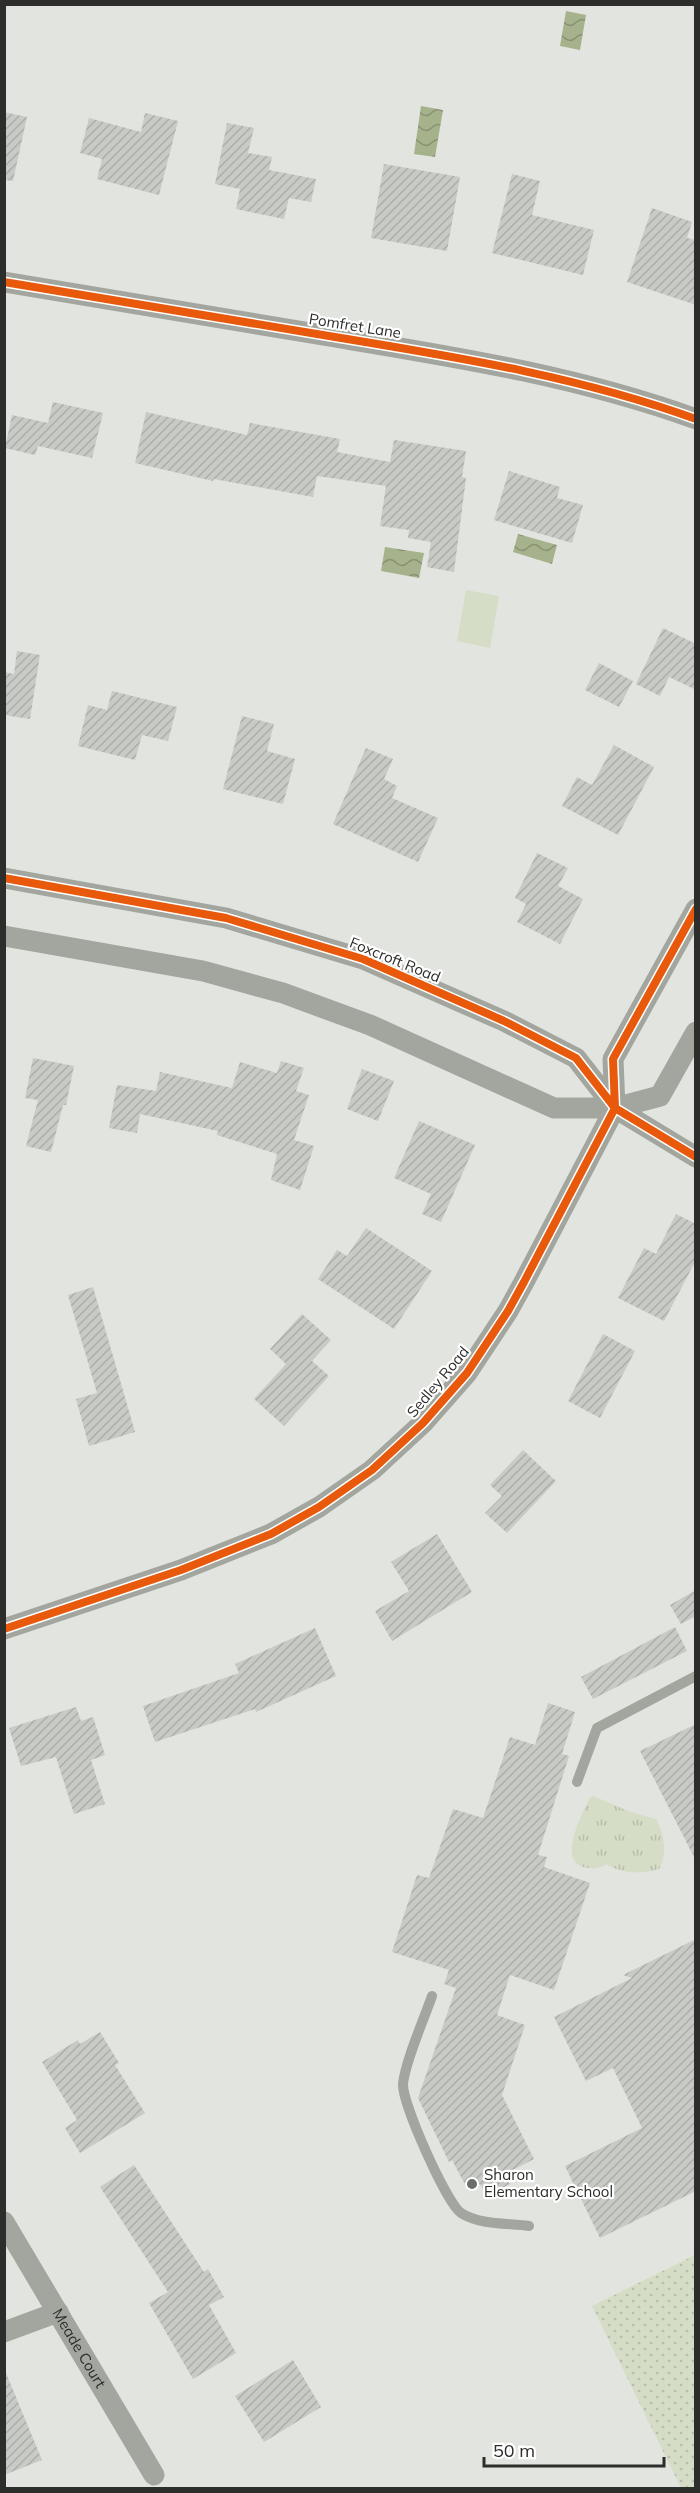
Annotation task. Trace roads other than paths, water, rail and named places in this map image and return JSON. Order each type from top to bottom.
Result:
[{"type":"street","name":"Pomfret Lane","points":[[4,282],[464,358],[565,379],[644,400],[696,420]]},
{"type":"street","name":"Foxcroft Road","points":[[4,878],[226,918],[363,959],[504,1021],[576,1058],[615,1108],[696,1157]]},
{"type":"street","points":[[615,1108],[613,1059],[696,909]]},
{"type":"street","points":[[4,936],[203,971],[283,993],[370,1025],[554,1108],[615,1108],[660,1096],[696,1032]]},
{"type":"street","name":"Sedley Road","points":[[4,1629],[241,1548],[319,1508],[372,1470],[408,1439],[467,1373],[508,1311],[615,1108]]},
{"type":"street","name":"Meade Court","points":[[4,2222],[154,2475]]},
{"type":"street","points":[[4,2332],[58,2312]]},
{"type":"lane","points":[[577,1782],[597,1728],[696,1676]]},
{"type":"lane","points":[[432,1996],[403,2081],[406,2102],[442,2187],[455,2208],[472,2219],[529,2226]]},
{"type":"water","points":[[566,11],[586,15],[580,50],[560,46]]},
{"type":"water","points":[[421,106],[443,110],[435,157],[414,154]]},
{"type":"water","points":[[518,534],[557,545],[552,564],[513,552]]},
{"type":"water","points":[[385,547],[424,553],[419,578],[381,571]]},
{"type":"place","name":"Sharon Elementary School","points":[[472,2184]]}]
